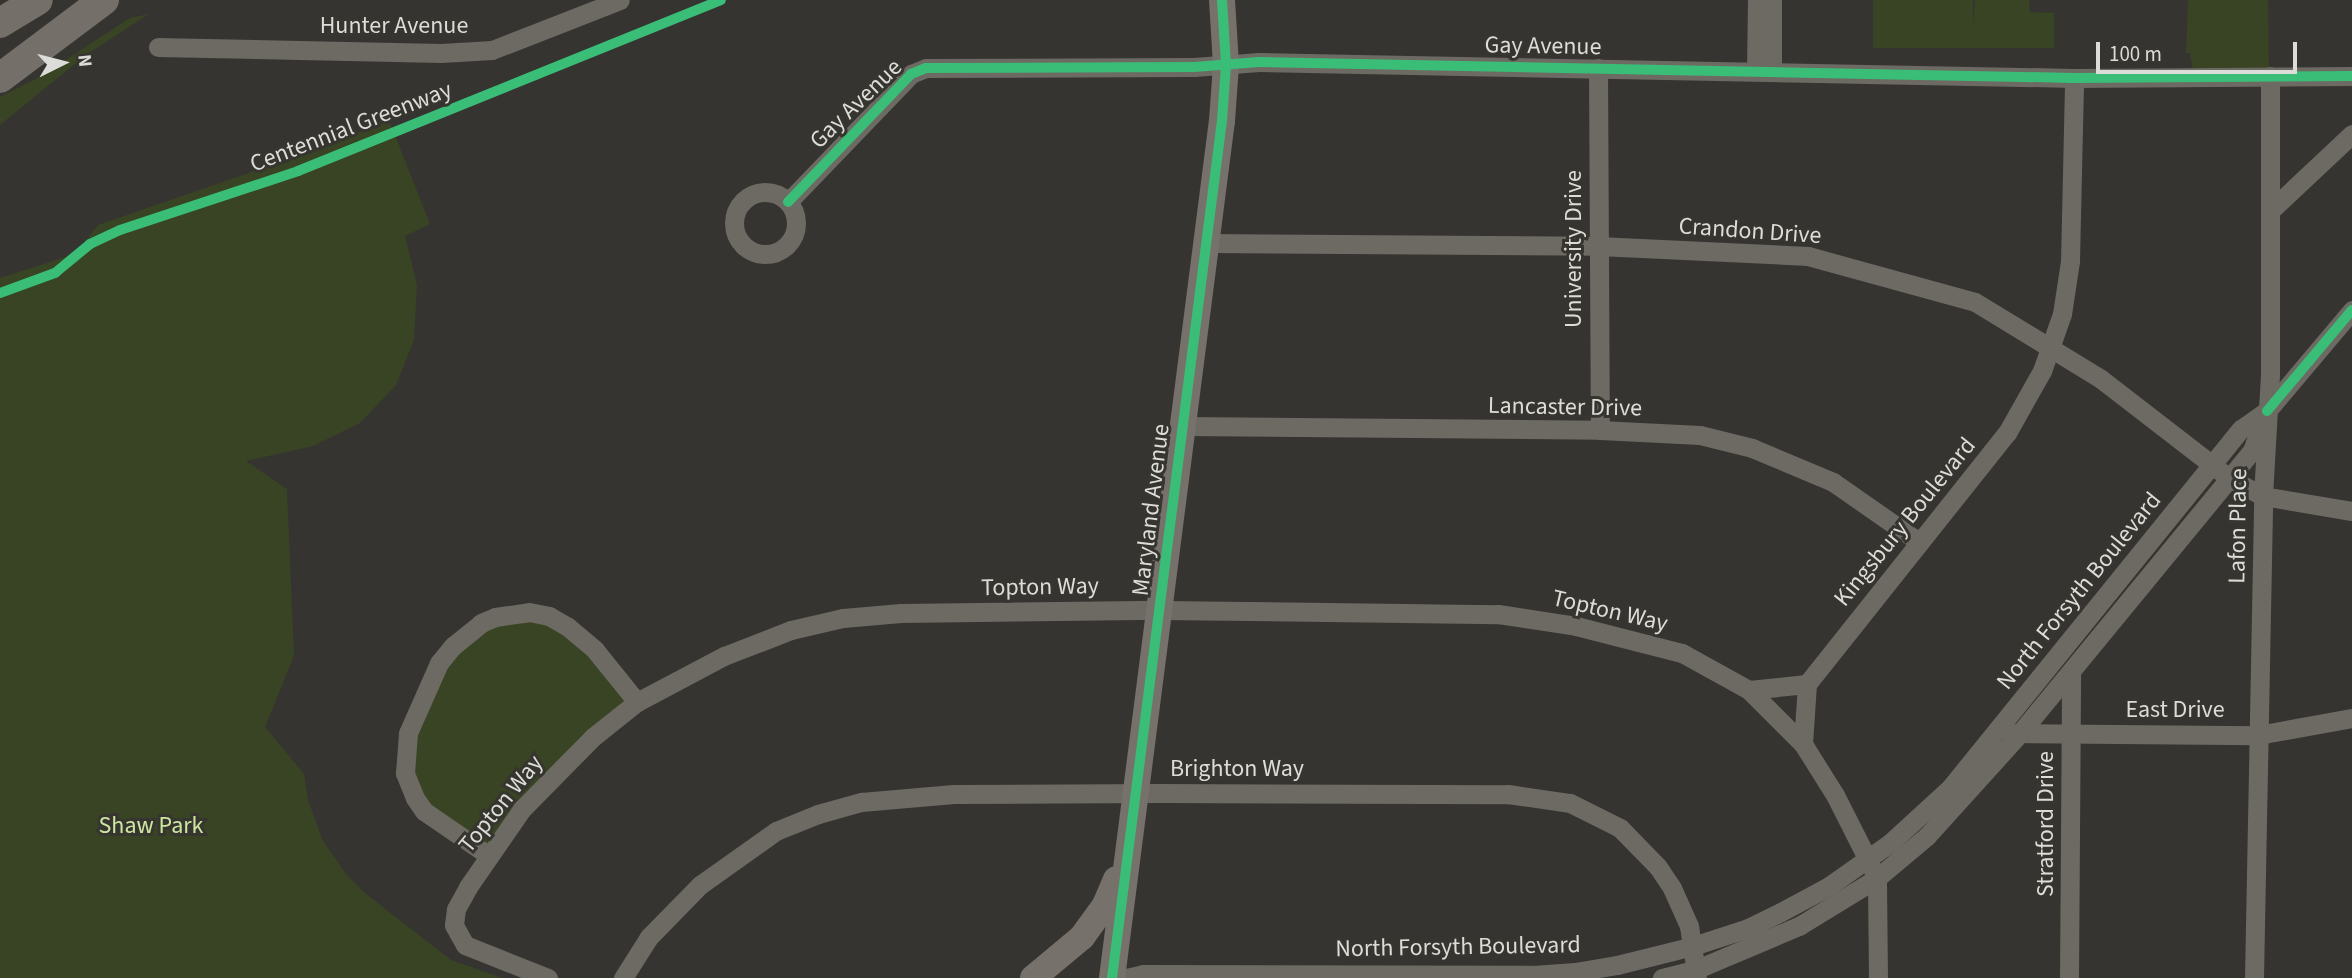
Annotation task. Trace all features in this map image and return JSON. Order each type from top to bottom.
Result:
[{"type":"highway","points":[[0,23],[38,0]]},
{"type":"highway","points":[[0,53],[89,0]]},
{"type":"highway","points":[[0,78],[104,0]]},
{"type":"main road","name":"Maryland Avenue","points":[[1112,978],[1223,113],[1225,55],[1222,0]]},
{"type":"main road","points":[[1033,978],[1066,952],[1096,921],[1128,848]]},
{"type":"street","name":"Hunter Avenue","points":[[158,47],[441,53],[492,50],[620,0]]},
{"type":"street","points":[[1756,0],[1764,71]]},
{"type":"street","points":[[1764,71],[1772,0]]},
{"type":"street","name":"Gay Avenue","points":[[788,202],[911,74],[926,68],[1225,55],[1598,68],[2074,78],[2352,76]]},
{"type":"street","name":"University Drive","points":[[1598,68],[1600,430]]},
{"type":"street","name":"Lafon Place","points":[[2254,978],[2271,210],[2270,76]]},
{"type":"street","name":"Kingsbury Boulevard","points":[[1807,684],[2007,433],[2031,394],[2062,314],[2070,261],[2074,78]]},
{"type":"street","points":[[2271,210],[2352,134]]},
{"type":"street","name":"Crandon Drive","points":[[1207,243],[1598,246],[1808,256],[1975,302],[2122,393],[2229,478],[2263,496],[2352,511]]},
{"type":"street","points":[[2267,411],[2351,313]]},
{"type":"street","name":"North Forsyth Boulevard","points":[[1126,978],[1143,974],[1507,977],[1575,972],[1617,965],[1693,946],[1748,928],[1782,912],[1829,886],[1897,838],[1942,796],[2241,429],[2267,411]]},
{"type":"street","name":"North Forsyth Boulevard","points":[[1662,978],[1697,974],[1799,926],[1877,878],[1951,812],[2020,733],[2252,451],[2267,411]]},
{"type":"street","name":"Lancaster Drive","points":[[1183,426],[1600,430],[1700,435],[1752,449],[1833,482],[1919,542]]},
{"type":"street","name":"Topton Way","points":[[548,978],[465,945],[456,933],[456,909],[488,855],[553,774],[637,702],[724,656],[791,630],[843,618],[901,612],[1160,610],[1498,614],[1577,625],[1682,653],[1749,690],[1803,744]]},
{"type":"street","points":[[488,855],[424,810],[415,798],[405,772],[408,733],[435,670],[453,646],[481,623],[495,617],[529,612],[549,616],[568,627],[588,644],[637,702]]},
{"type":"street","name":"Stratford Drive","points":[[2070,978],[2071,671]]},
{"type":"street","points":[[1749,690],[1807,684],[1803,744],[1835,795],[1877,878],[1878,978]]},
{"type":"street","name":"East Drive","points":[[1996,733],[2258,734],[2352,718]]},
{"type":"street","name":"Brighton Way","points":[[623,978],[649,937],[700,885],[776,831],[818,814],[861,802],[954,794],[1508,794],[1570,803],[1619,828],[1658,867],[1683,909],[1697,974]]},
{"type":"green space","points":[[1873,0],[1973,0],[1973,24],[1975,0],[2029,0],[2030,12],[2054,13],[2054,48],[1873,48]]},
{"type":"green space","points":[[2188,0],[2268,0],[2269,70],[2193,70],[2190,53],[2186,53]]},
{"type":"green space","points":[[149,14],[86,55],[0,125],[0,97],[36,79],[130,18]]},
{"type":"green space","name":"Shaw Park","points":[[389,120],[430,224],[405,236],[417,285],[414,340],[396,385],[360,423],[313,446],[246,461],[287,489],[294,656],[265,727],[304,774],[308,800],[323,841],[346,874],[366,894],[451,960],[502,978],[0,978],[0,291],[16,284],[0,290],[0,278],[75,254],[98,225],[327,146]]},
{"type":"green space","points":[[549,616],[637,702],[488,855],[436,821],[405,773],[431,677],[481,623]]},
{"type":"cycle path","name":"Centennial Greenway","points":[[0,293],[55,273],[90,244],[120,230],[298,171],[721,0]]},
{"type":"cycle path","points":[[1112,978],[1222,121],[1226,65],[1222,0]]},
{"type":"cycle path","points":[[788,202],[911,74],[926,68],[1194,67],[1259,62],[2074,78],[2352,76]]},
{"type":"cycle path","points":[[2267,411],[2352,310]]}]
